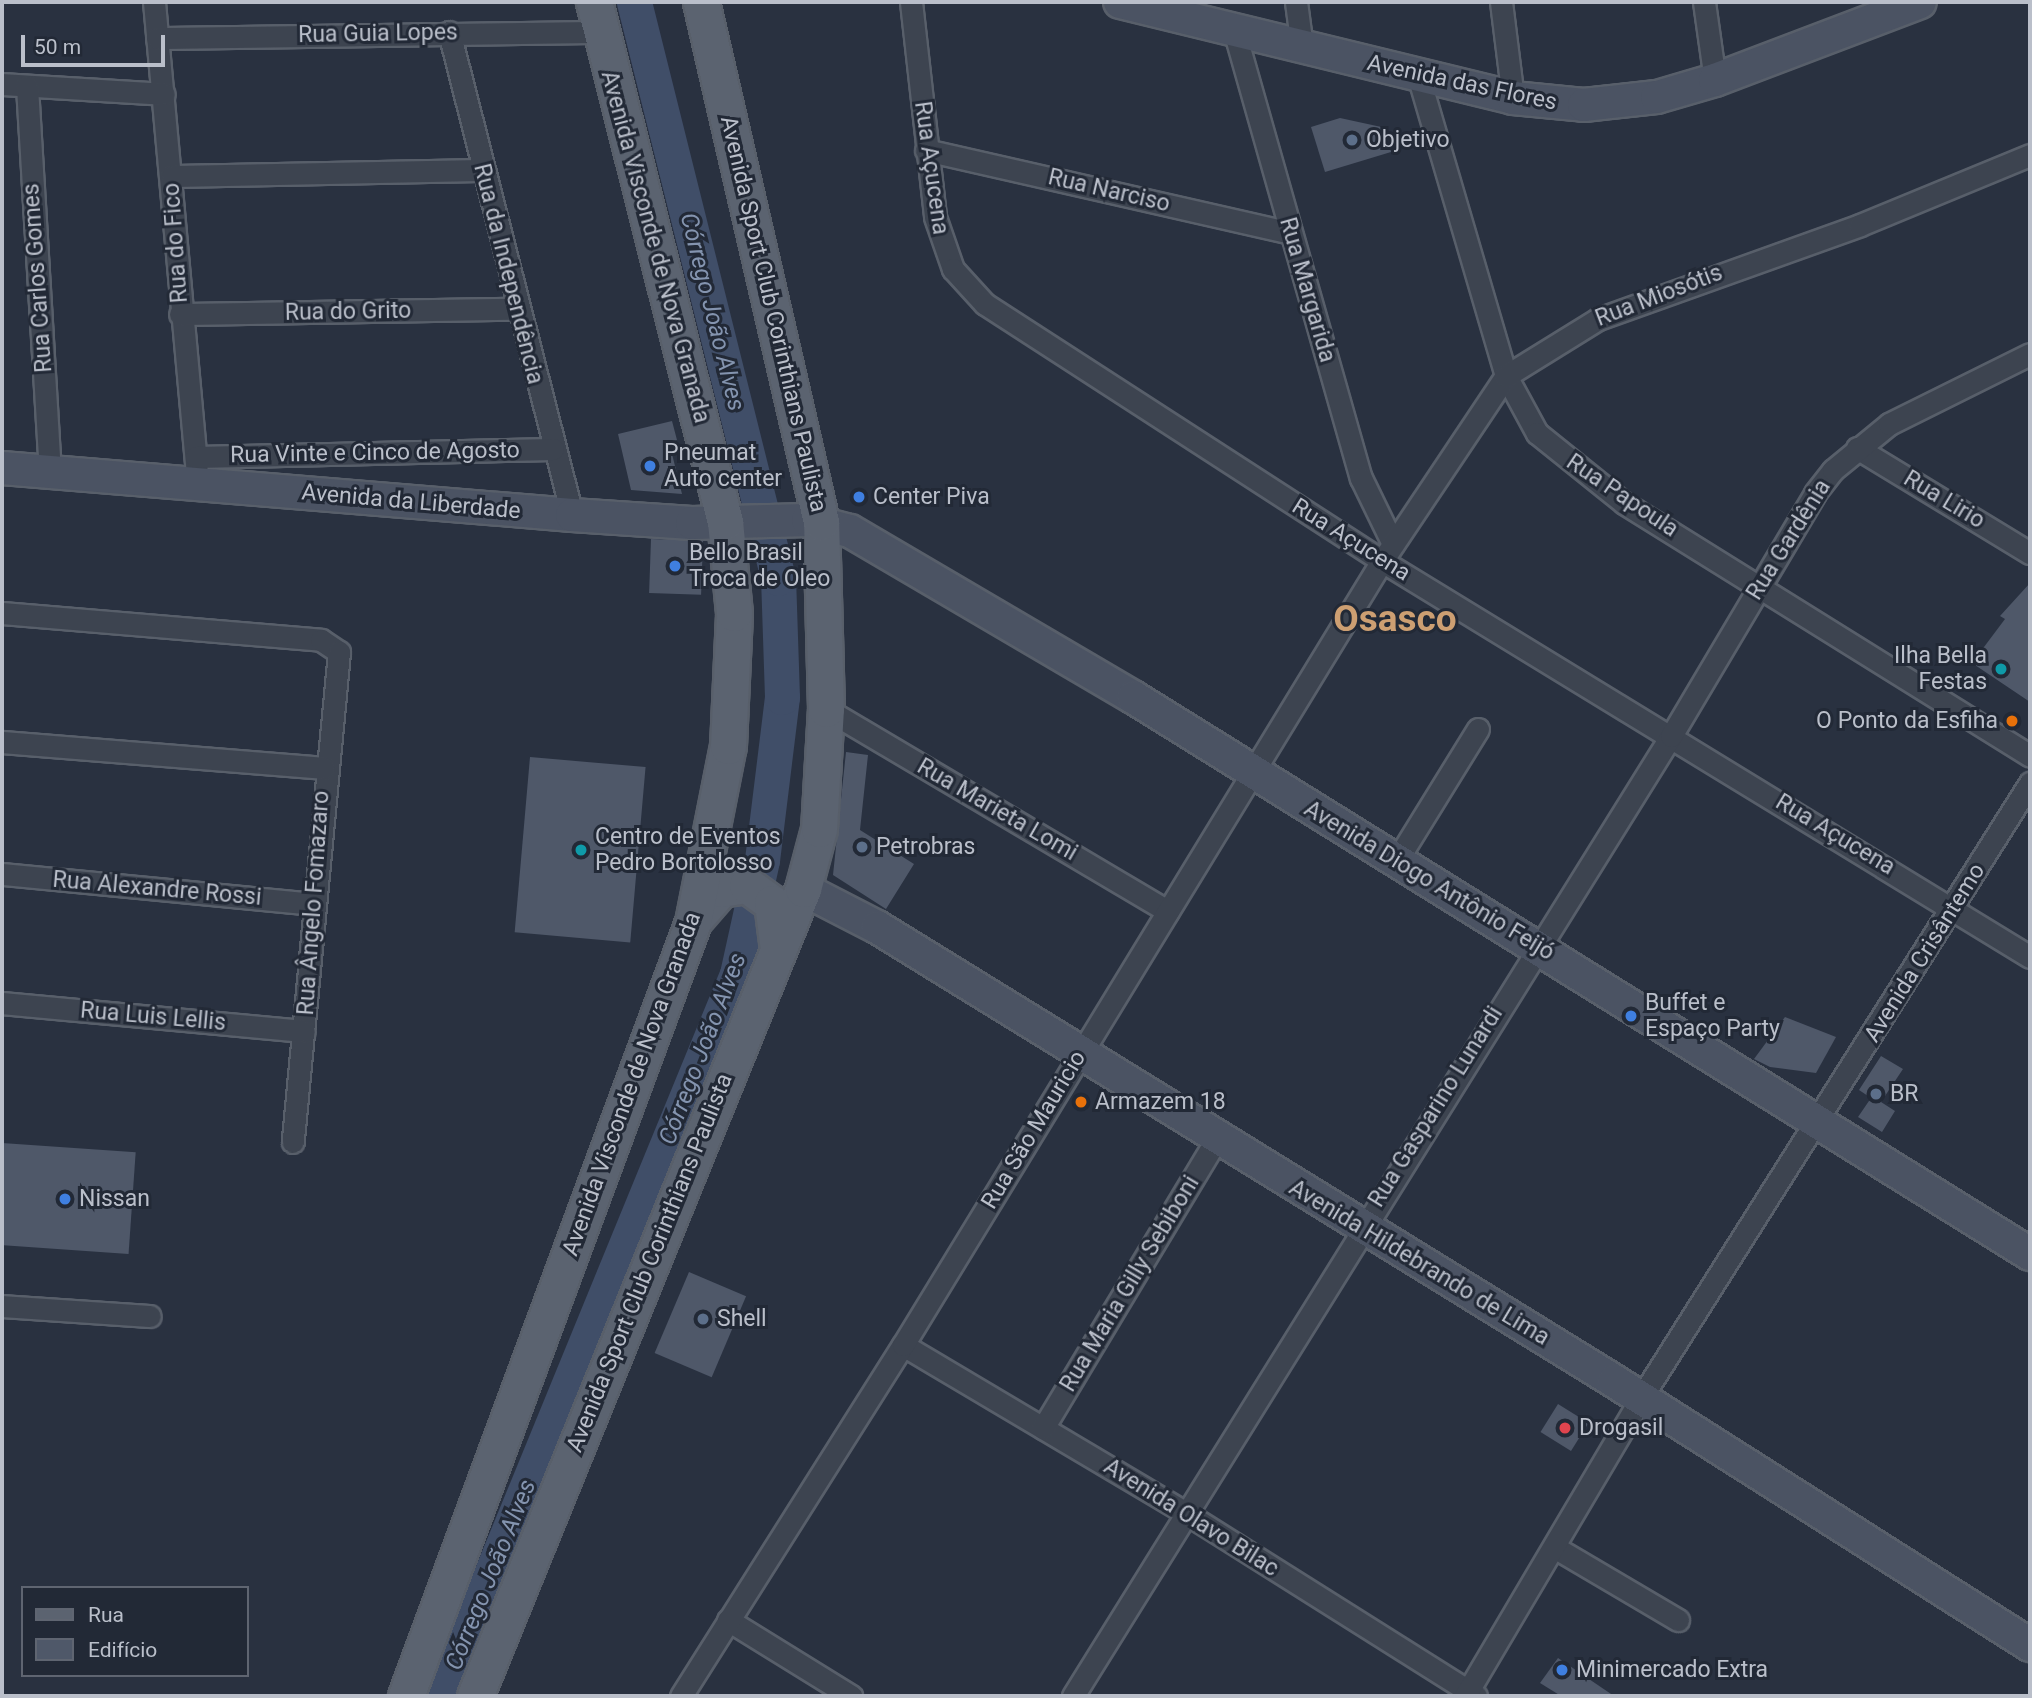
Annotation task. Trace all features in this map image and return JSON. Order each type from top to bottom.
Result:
[{"type":"main road","name":"Avenida Sport Club Corinthians Paulista","points":[[475,1696],[778,939],[803,889],[819,829],[826,709],[815,521],[701,2]]},
{"type":"main road","name":"Avenida das Flores","points":[[1120,2],[1513,98],[1584,105],[1657,97],[1715,80],[1920,2]]},
{"type":"main road","name":"Avenida Visconde de Nova Granada","points":[[406,1696],[700,913],[728,746],[739,521],[597,17]]},
{"type":"main road","name":"Avenida da Liberdade","points":[[2,468],[50,471],[197,470],[572,516],[815,521]]},
{"type":"main road","name":"Avenida Diogo Antônio Feijó","points":[[815,521],[862,536],[939,580],[1397,860],[2030,1254]]},
{"type":"main road","points":[[700,913],[728,885],[747,884],[772,903],[778,939]]},
{"type":"main road","name":"Avenida Hildebrando de Lima","points":[[803,889],[877,927],[1216,1140],[1642,1398],[2030,1645]]},
{"type":"street","name":"Rua do Fico","points":[[154,2],[172,176],[180,313],[197,470]]},
{"type":"street","name":"Rua Açucena","points":[[911,2],[926,149],[944,251],[970,291],[1388,553],[1671,736],[2030,957]]},
{"type":"street","points":[[1296,2],[1301,47]]},
{"type":"street","points":[[1502,2],[1513,98]]},
{"type":"street","points":[[1704,2],[1715,80]]},
{"type":"street","name":"Rua Guia Lopes","points":[[157,38],[449,32],[597,17]]},
{"type":"street","name":"Rua Margarida","points":[[1234,30],[1361,478],[1388,553]]},
{"type":"street","name":"Rua da Independência","points":[[449,32],[516,310],[572,516]]},
{"type":"street","name":"Rua Papoula","points":[[1418,75],[1506,376],[1527,418],[1559,454],[1624,503],[1761,585],[2030,756]]},
{"type":"street","points":[[2,84],[164,94]]},
{"type":"street","name":"Rua Carlos Gomes","points":[[27,86],[50,471]]},
{"type":"street","name":"Rua Narciso","points":[[926,149],[1291,233]]},
{"type":"street","name":"Rua Miosótis","points":[[1388,553],[1506,376],[1598,319],[1860,225],[2030,155]]},
{"type":"street","points":[[172,176],[482,170]]},
{"type":"street","name":"Rua do Grito","points":[[180,313],[516,310]]},
{"type":"street","name":"Rua Gardênia","points":[[1671,736],[1815,493],[1857,448],[1904,415],[2030,354]]},
{"type":"street","name":"Rua Lirio","points":[[1857,448],[2030,553]]},
{"type":"street","name":"Rua Vinte e Cinco de Agosto","points":[[197,470],[553,449]]},
{"type":"street","name":"Rua São Mauricio","points":[[681,1696],[903,1345],[1388,553]]},
{"type":"street","name":"Rua Ângelo Fomazaro","points":[[2,613],[321,639],[336,647],[339,666],[324,768],[293,1142]]},
{"type":"street","name":"Rua Marieta Lomi","points":[[826,709],[1168,911]]},
{"type":"street","points":[[1397,860],[1478,729]]},
{"type":"street","name":"Rua Gasparino Lunardi","points":[[1073,1696],[1184,1512],[1536,946],[1671,736]]},
{"type":"street","points":[[2,742],[324,768]]},
{"type":"street","name":"Avenida Crisântemo","points":[[1470,1695],[1642,1398],[1819,1123],[2030,783]]},
{"type":"street","name":"Rua Alexandre Rossi","points":[[2,874],[313,904]]},
{"type":"street","name":"Rua Luis Lellis","points":[[2,1003],[304,1031]]},
{"type":"street","name":"Rua Maria Gilly Sebiboni","points":[[1043,1428],[1216,1140]]},
{"type":"street","points":[[2,1306],[149,1316]]},
{"type":"street","name":"Avenida Olavo Bilac","points":[[903,1345],[1184,1512],[1470,1695]]},
{"type":"street","points":[[1554,1547],[1678,1620]]},
{"type":"street","points":[[728,1619],[851,1696]]},
{"type":"building","name":"Objetivo","points":[[1340,118],[1386,128],[1391,152],[1325,172],[1311,127]]},
{"type":"building","name":"Pneumat Auto center","points":[[672,421],[677,440],[669,442],[682,494],[631,490],[618,434]]},
{"type":"building","name":"Bello Brasil Troca de Oleo","points":[[651,539],[703,541],[701,595],[649,593]]},
{"type":"building","points":[[2030,583],[2030,702],[1972,663],[2005,619],[2000,616]]},
{"type":"building","name":"Petrobras","points":[[846,752],[868,755],[860,830],[914,864],[886,909],[833,875]]},
{"type":"building","name":"Centro de Eventos Pedro Bortolosso","points":[[530,757],[646,767],[630,942],[515,932]]},
{"type":"building","points":[[1785,1017],[1836,1037],[1816,1073],[1770,1067],[1754,1059]]},
{"type":"building","name":"BR","points":[[1881,1056],[1903,1069],[1881,1102],[1895,1111],[1882,1132],[1858,1117],[1871,1098],[1859,1090]]},
{"type":"building","name":"Nissan","points":[[2,1143],[136,1152],[129,1254],[2,1245]]},
{"type":"building","name":"Shell","points":[[689,1272],[746,1296],[712,1377],[655,1353]]},
{"type":"building","name":"Drogasil","points":[[1558,1404],[1589,1423],[1571,1451],[1541,1432]]},
{"type":"building","name":"Minimercado Extra","points":[[1558,1658],[1614,1696],[1561,1696],[1540,1683]]},
{"type":"waterway","name":"Córrego João Alves","points":[[441,1696],[737,974],[762,860],[782,697],[778,578],[634,2]]},
{"type":"place","name":"Objetivo","points":[[1352,140]]},
{"type":"place","name":"Pneumat Auto center","points":[[650,466]]},
{"type":"place","name":"Center Piva","points":[[859,497]]},
{"type":"place","name":"Bello Brasil Troca de Oleo","points":[[675,566]]},
{"type":"place","name":"Ilha Bella Festas","points":[[2001,669]]},
{"type":"place","name":"O Ponto da Esfiha","points":[[2012,721]]},
{"type":"place","name":"Petrobras","points":[[862,847]]},
{"type":"place","name":"Centro de Eventos Pedro Bortolosso","points":[[581,850]]},
{"type":"place","name":"Buffet e Espaço Party","points":[[1631,1016]]},
{"type":"place","name":"BR","points":[[1876,1094]]},
{"type":"place","name":"Armazem 18","points":[[1081,1102]]},
{"type":"place","name":"Nissan","points":[[65,1199]]},
{"type":"place","name":"Shell","points":[[703,1319]]},
{"type":"place","name":"Drogasil","points":[[1565,1428]]},
{"type":"place","name":"Minimercado Extra","points":[[1562,1670]]},
{"type":"district","name":"Osasco","points":[[1395,619]]}]
